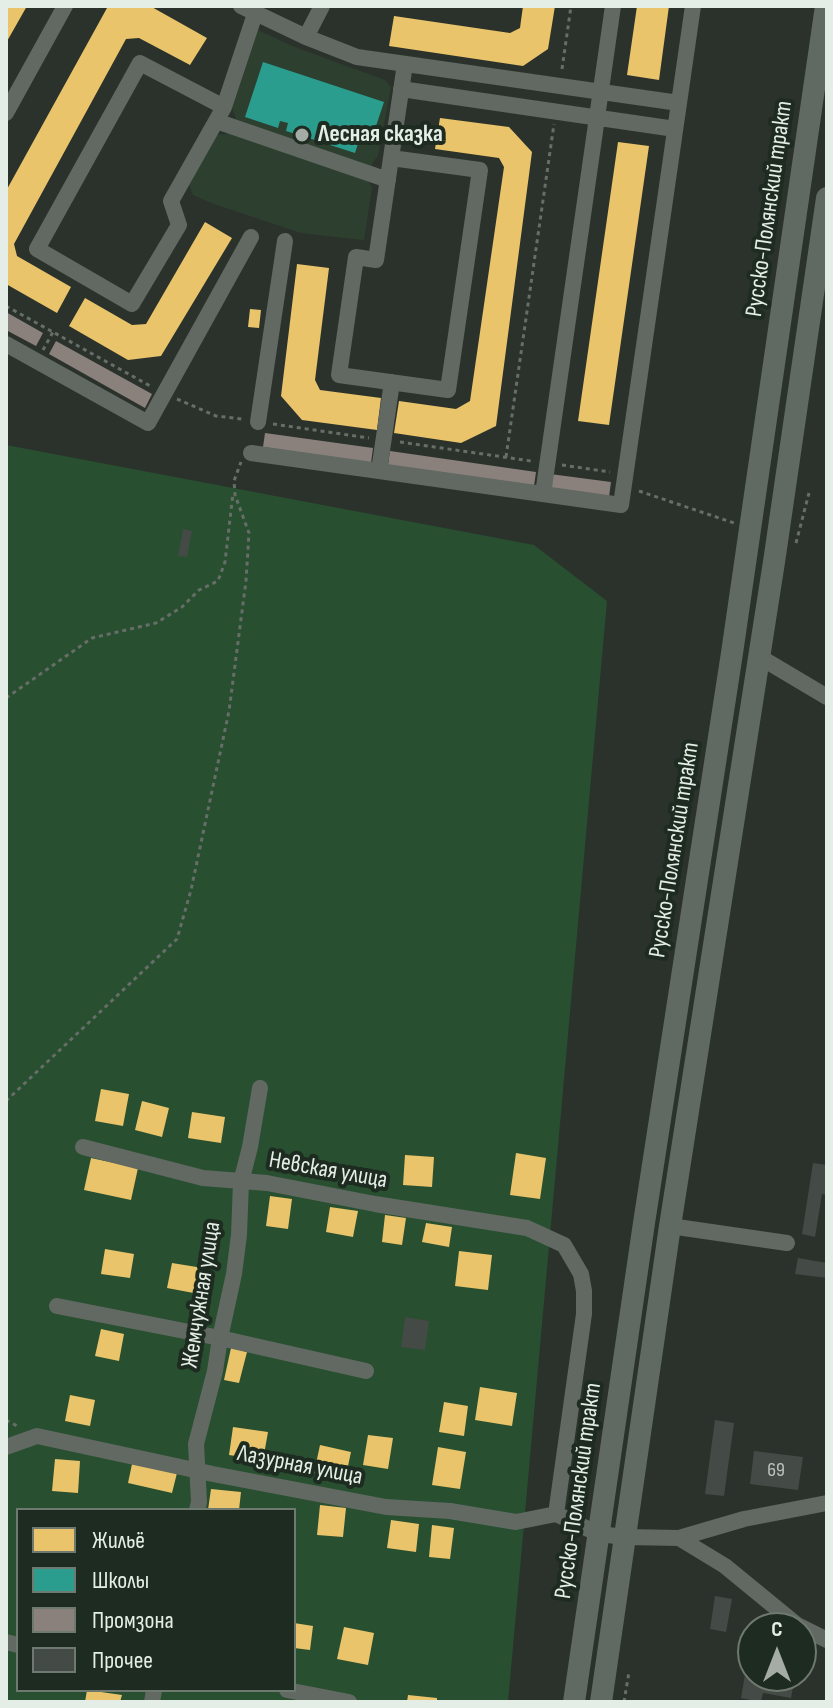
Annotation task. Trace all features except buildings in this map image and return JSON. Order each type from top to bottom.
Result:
[{"type":"main road","name":"Русско-Полянский тракт","points":[[574,1702],[826,6]]},
{"type":"main road","points":[[601,1702],[670,1226],[774,562],[827,198]]},
{"type":"street","points":[[6,113],[65,6]]},
{"type":"street","points":[[306,37],[322,6]]},
{"type":"street","points":[[543,494],[613,6]]},
{"type":"street","points":[[251,453],[621,505],[693,6]]},
{"type":"street","points":[[388,180],[220,114],[140,63],[37,249],[132,304],[179,225],[171,201],[220,114],[248,10],[357,57],[679,103]]},
{"type":"street","points":[[391,158],[480,170],[448,390],[339,375],[356,257],[376,260],[401,89],[405,64]]},
{"type":"street","points":[[401,89],[675,129]]},
{"type":"street","points":[[6,344],[148,423],[251,237]]},
{"type":"street","points":[[258,422],[285,241]]},
{"type":"street","points":[[379,471],[392,382]]},
{"type":"street","points":[[758,656],[826,695]]},
{"type":"street","name":"Жемчужная улица","points":[[198,1508],[196,1444],[215,1371],[236,1261],[241,1182],[260,1088]]},
{"type":"street","name":"Невская улица","points":[[83,1147],[203,1178],[267,1183],[527,1228],[564,1245],[581,1274],[584,1314],[556,1514]]},
{"type":"street","points":[[670,1226],[787,1243]]},
{"type":"street","points":[[57,1306],[366,1371]]},
{"type":"street","name":"Лазурная улица","points":[[6,1447],[37,1436],[386,1507],[450,1511],[516,1522],[556,1514]]},
{"type":"street","points":[[556,1514],[599,1534],[679,1538],[744,1519],[827,1503]]},
{"type":"street","points":[[679,1538],[725,1566],[797,1625],[827,1640]]},
{"type":"street","points":[[296,1692],[349,1702]]},
{"type":"path","points":[[560,86],[571,6]]},
{"type":"path","points":[[506,457],[556,112]]},
{"type":"path","points":[[6,306],[164,394]]},
{"type":"path","points":[[6,698],[92,638],[156,623],[182,607],[199,590],[218,581],[225,562],[234,481],[239,464],[251,453]]},
{"type":"path","points":[[625,478],[633,489],[737,524]]},
{"type":"path","points":[[6,1101],[177,939],[191,890],[229,711],[246,581],[249,533],[235,495],[234,481]]},
{"type":"path","points":[[794,550],[809,493]]},
{"type":"path","points":[[624,1702],[629,1672]]},
{"type":"shaded area","name":"Лесная сказка","points":[[258,30],[292,46],[385,80],[391,87],[378,156],[373,162],[368,181],[372,187],[364,240],[301,233],[193,195],[189,185],[216,135],[227,134],[236,118],[232,108]]},
{"type":"green space","points":[[6,445],[534,545],[607,601],[508,1702],[6,1702]]},
{"type":"place","name":"Лесная сказка","points":[[302,135]]}]
